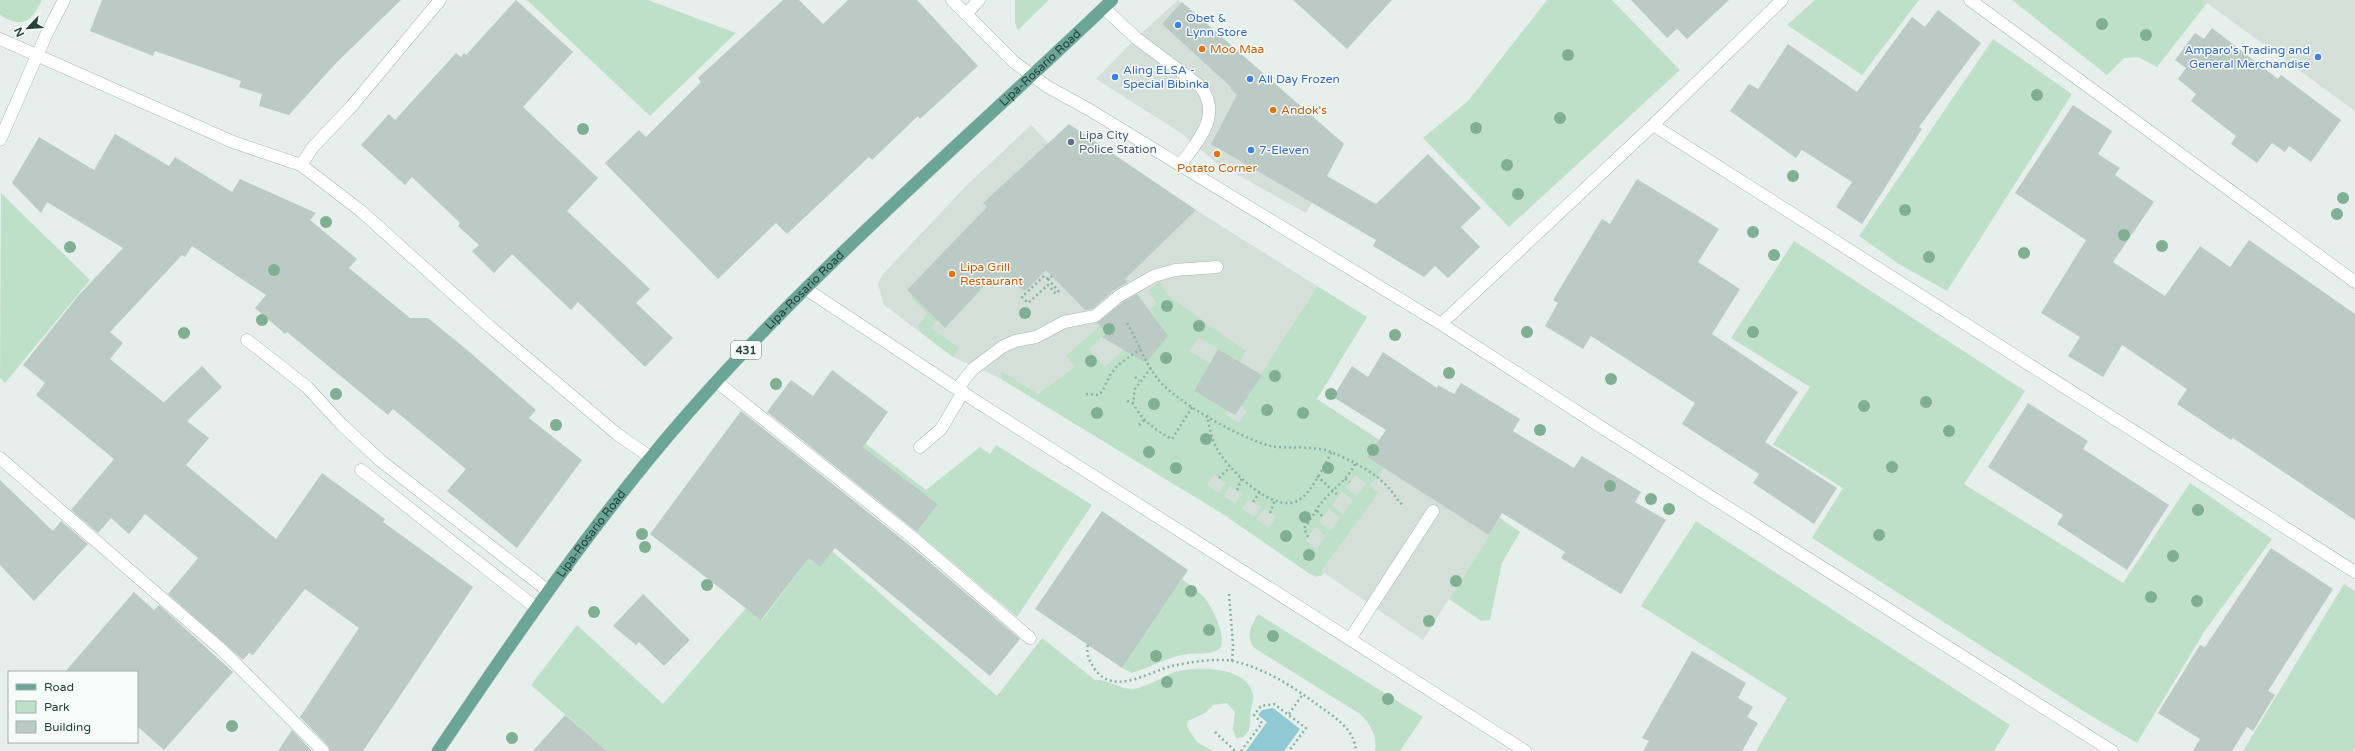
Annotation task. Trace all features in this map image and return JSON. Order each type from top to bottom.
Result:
[{"type":"main road","name":"Lipa-Rosario Road","points":[[438,751],[547,590],[650,457],[717,382],[806,289],[926,173],[1108,4]]},
{"type":"street","points":[[0,140],[37,56],[64,0]]},
{"type":"street","points":[[301,165],[312,147],[352,107],[440,0]]},
{"type":"street","points":[[952,0],[998,48],[1032,76],[1441,324],[2112,751]]},
{"type":"street","points":[[1441,324],[1653,125],[1782,0]]},
{"type":"street","points":[[1970,0],[2355,282]]},
{"type":"street","points":[[966,14],[977,1]]},
{"type":"street","points":[[1108,4],[1136,38],[1200,86],[1208,96],[1211,108],[1207,124],[1196,144],[1180,166]]},
{"type":"street","points":[[0,39],[234,142],[301,165],[356,207],[489,326],[617,434],[650,457]]},
{"type":"street","points":[[1653,125],[2355,572]]},
{"type":"street","points":[[920,447],[941,429],[960,390],[973,369],[1002,347],[1036,337],[1064,322],[1094,316],[1133,287],[1154,276],[1175,270],[1217,267]]},
{"type":"street","points":[[806,289],[960,390],[1525,751]]},
{"type":"street","points":[[247,340],[307,387],[342,425],[381,461],[547,590]]},
{"type":"street","points":[[717,382],[917,541],[1030,638]]},
{"type":"street","points":[[0,458],[222,650],[323,751]]},
{"type":"street","points":[[361,470],[535,607]]},
{"type":"street","points":[[1350,639],[1433,511]]},
{"type":"path","points":[[1048,285],[1028,303],[1022,297],[1044,276],[1066,300]]},
{"type":"path","points":[[1048,279],[1052,276]]},
{"type":"path","points":[[1111,304],[1123,316],[1151,368],[1163,384],[1176,396],[1241,436],[1271,446],[1319,449],[1332,452],[1355,464],[1388,486],[1397,501],[1425,523]]},
{"type":"path","points":[[1086,394],[1095,395],[1102,392],[1110,375],[1118,365],[1140,349]]},
{"type":"path","points":[[1133,403],[1135,388],[1139,381],[1151,368]]},
{"type":"path","points":[[1135,377],[1139,381]]},
{"type":"path","points":[[1127,401],[1133,403],[1144,420],[1154,429],[1172,438],[1193,406]]},
{"type":"path","points":[[1206,415],[1215,445],[1230,468],[1260,492],[1275,500],[1291,503],[1299,500],[1317,476],[1332,452]]},
{"type":"path","points":[[1139,425],[1144,420]]},
{"type":"path","points":[[1308,537],[1304,528],[1321,503],[1346,479],[1355,464]]},
{"type":"path","points":[[1219,478],[1230,468]]},
{"type":"path","points":[[1317,476],[1332,492],[1338,496]]},
{"type":"path","points":[[1237,490],[1242,478]]},
{"type":"path","points":[[1346,479],[1350,482]]},
{"type":"path","points":[[1253,502],[1260,492]]},
{"type":"path","points":[[1270,513],[1275,500]]},
{"type":"path","points":[[1317,511],[1323,517]]},
{"type":"path","points":[[1232,661],[1234,645],[1229,596],[1231,579],[1238,568]]},
{"type":"path","points":[[1088,645],[1089,660],[1097,672],[1109,679],[1121,682],[1134,681],[1171,666],[1202,661],[1232,661],[1265,673],[1303,694],[1343,724],[1355,740],[1356,751]]},
{"type":"path","points":[[1289,714],[1303,694]]},
{"type":"path","points":[[1242,751],[1262,723],[1254,716],[1261,706],[1274,704],[1306,728],[1289,751]]},
{"type":"path","points":[[1215,732],[1235,751]]},
{"type":"shaded area","points":[[1178,0],[1344,144],[1306,213],[1218,164],[1181,133],[1096,79],[1136,38]]},
{"type":"shaded area","name":"Amparo's Trading and General Merchandise","points":[[2202,0],[2355,0],[2355,111],[2207,3]]},
{"type":"shaded area","points":[[1031,125],[1048,143],[1078,169],[1102,147],[1196,210],[1317,286],[1299,314],[1317,399],[1500,518],[1423,640],[1324,573],[1317,577],[1310,574],[1223,514],[1001,379],[953,357],[884,305],[878,284],[883,274],[966,186]]},
{"type":"green space","points":[[0,0],[42,0],[30,18],[26,21],[15,22],[0,15]]},
{"type":"green space","points":[[527,0],[648,0],[736,33],[650,116]]},
{"type":"green space","points":[[1015,0],[1049,0],[1018,30],[1015,23]]},
{"type":"green space","points":[[1547,0],[1612,0],[1680,70],[1509,227],[1423,138],[1468,101]]},
{"type":"green space","points":[[1815,0],[1919,0],[1862,75],[1787,25]]},
{"type":"green space","points":[[2012,0],[2202,0],[2207,3],[2157,67],[2138,57],[2124,58],[2107,75]]},
{"type":"green space","points":[[1993,39],[2072,94],[1947,291],[1899,264],[1859,236]]},
{"type":"green space","points":[[1,193],[90,280],[5,383],[0,378]]},
{"type":"green space","points":[[1794,241],[2025,391],[1964,484],[2123,583],[2190,483],[2272,539],[2204,632],[2137,743],[2088,714],[1812,538],[1843,488],[1773,444],[1810,387],[1731,338]]},
{"type":"green space","points":[[1159,282],[1170,297],[1246,351],[1240,362],[1198,337],[1190,351],[1210,363],[1194,391],[1215,404],[1233,401],[1225,414],[1239,423],[1247,411],[1241,406],[1317,286],[1367,317],[1317,399],[1385,444],[1384,468],[1370,486],[1379,492],[1321,571],[1324,573],[1321,576],[1310,574],[1223,514],[1001,379],[1001,373],[1003,372],[1038,394],[1075,367],[1066,356],[1103,323],[1150,341],[1164,330],[1149,310],[1157,304],[1148,291]],"holes":[[[1112,332],[1128,345],[1105,367],[1089,349],[1103,336]],[[1214,475],[1226,483],[1219,493],[1207,485]],[[1355,475],[1366,483],[1357,496],[1346,488]],[[1230,486],[1242,494],[1235,504],[1224,496]],[[1342,492],[1353,500],[1343,514],[1332,505]],[[1249,499],[1261,507],[1254,517],[1242,509]],[[1264,509],[1276,517],[1269,528],[1257,519]],[[1329,509],[1340,517],[1330,531],[1319,522]],[[1315,527],[1326,536],[1317,549],[1306,540]]]},
{"type":"green space","points":[[912,295],[938,320],[931,328],[959,348],[953,357],[920,332],[918,326],[927,313],[911,297]]},
{"type":"green space","points":[[865,443],[926,490],[980,447],[990,454],[996,445],[1092,505],[1017,617],[917,532],[938,504],[863,447]]},
{"type":"green space","points":[[1500,518],[1520,532],[1502,563],[1490,620],[1481,621],[1449,599]]},
{"type":"green space","points":[[1696,521],[2010,725],[1994,751],[1756,751],[1787,698],[1641,606]]},
{"type":"green space","points":[[832,551],[997,696],[1042,638],[1095,680],[1103,681],[1127,689],[1142,687],[1175,672],[1184,670],[1207,669],[1231,673],[1241,678],[1249,685],[1253,694],[1248,731],[1243,737],[1236,738],[1233,729],[1235,712],[1227,703],[1213,705],[1205,713],[1188,721],[1187,727],[1197,742],[1213,751],[607,751],[531,685],[577,625],[663,704],[746,608],[762,620],[809,558],[820,567]]},
{"type":"green space","points":[[1182,579],[1203,596],[1214,614],[1218,622],[1222,638],[1222,644],[1219,649],[1208,653],[1180,655],[1132,673],[1122,668]]},
{"type":"green space","points":[[2344,584],[2355,591],[2355,747],[2353,751],[2243,751]]},
{"type":"green space","points":[[1258,614],[1423,717],[1400,751],[1375,751],[1374,735],[1367,722],[1360,714],[1253,647],[1250,638],[1250,630]]},
{"type":"water","points":[[1273,708],[1300,729],[1284,751],[1246,751],[1267,722],[1258,715],[1262,710]]},
{"type":"building","points":[[102,0],[401,0],[337,62],[289,115],[259,106],[262,94],[239,87],[241,81],[155,51],[153,56],[90,31]]},
{"type":"building","points":[[516,0],[573,52],[523,107],[598,178],[567,211],[650,289],[636,303],[673,338],[645,367],[578,302],[571,310],[512,254],[494,273],[472,251],[479,245],[458,226],[460,223],[412,177],[405,185],[361,145],[389,114],[395,120],[456,53],[461,57],[464,53],[466,55]]},
{"type":"building","points":[[783,0],[799,0],[823,24],[848,0],[917,0],[978,66],[920,119],[918,116],[872,160],[869,157],[787,234],[776,223],[718,279],[605,163],[639,130],[646,137],[701,82],[698,78]]},
{"type":"building","points":[[1293,0],[1392,0],[1347,49]]},
{"type":"building","points":[[1631,0],[1729,0],[1687,39],[1677,29],[1667,38]]},
{"type":"building","points":[[1182,2],[1344,144],[1327,176],[1376,204],[1428,154],[1481,208],[1461,227],[1480,247],[1448,278],[1435,266],[1424,277],[1373,246],[1376,240],[1211,144],[1237,95],[1230,88],[1231,87],[1162,24]]},
{"type":"building","points":[[1938,10],[1981,43],[1919,127],[1922,129],[1862,224],[1836,207],[1852,182],[1802,150],[1796,158],[1730,111],[1749,84],[1758,89],[1788,44],[1857,92],[1912,17],[1925,27]]},
{"type":"building","points":[[2212,28],[2278,79],[2281,75],[2341,120],[2311,162],[2289,146],[2285,152],[2272,143],[2257,163],[2231,144],[2236,136],[2191,101],[2196,94],[2178,79],[2186,68],[2175,60],[2195,33],[2204,39]]},
{"type":"building","points":[[2073,105],[2112,131],[2098,154],[2120,168],[2115,175],[2154,202],[2113,262],[2165,296],[2200,246],[2230,267],[2249,240],[2355,314],[2355,520],[2233,438],[2231,440],[2177,404],[2187,389],[2122,345],[2103,377],[2068,356],[2080,337],[2041,313],[2086,240],[2015,193]]},
{"type":"building","points":[[1069,124],[1196,210],[1125,279],[1128,282],[1114,290],[1092,309],[1085,310],[1046,270],[1025,291],[1001,276],[992,288],[987,283],[945,328],[907,290],[987,207],[983,203]]},
{"type":"building","points":[[115,134],[169,166],[175,157],[232,192],[240,179],[316,213],[310,220],[357,259],[349,268],[410,318],[428,318],[466,349],[536,410],[529,418],[582,460],[517,548],[447,491],[466,469],[393,409],[388,415],[287,332],[285,334],[255,308],[266,295],[192,246],[185,257],[182,255],[110,332],[123,343],[110,359],[164,402],[202,366],[222,387],[187,421],[209,438],[186,465],[276,539],[322,473],[385,519],[383,522],[473,587],[363,751],[330,751],[328,746],[300,717],[359,628],[305,589],[253,655],[249,653],[243,660],[168,594],[198,558],[145,514],[129,534],[111,518],[98,533],[71,510],[114,459],[36,395],[45,383],[23,365],[78,296],[123,248],[47,202],[41,213],[12,183],[39,137],[94,170]]},
{"type":"building","points":[[1637,179],[1719,229],[1698,262],[1740,289],[1712,334],[1798,392],[1765,442],[1837,488],[1814,524],[1753,483],[1759,474],[1682,424],[1695,403],[1591,336],[1583,349],[1545,326],[1558,303],[1553,300],[1602,219],[1610,224]]},
{"type":"building","points":[[1137,294],[1168,336],[1146,363],[1102,337],[1107,333],[1097,323],[1123,302]]},
{"type":"building","points":[[1218,349],[1262,375],[1235,415],[1194,391]]},
{"type":"building","points":[[1383,352],[1437,388],[1438,385],[1454,394],[1461,383],[1520,419],[1513,431],[1574,468],[1582,456],[1641,492],[1635,502],[1666,520],[1621,594],[1561,558],[1565,552],[1502,513],[1489,535],[1367,457],[1386,430],[1333,397],[1352,366],[1368,377]]},
{"type":"building","points":[[832,370],[888,412],[863,447],[938,504],[917,532],[767,412],[791,380],[813,396]]},
{"type":"building","points":[[2028,403],[2088,441],[2083,449],[2169,505],[2127,570],[2057,524],[2063,515],[1988,467]]},
{"type":"building","points":[[741,411],[908,544],[1020,639],[990,676],[835,548],[820,567],[809,558],[761,620],[650,534]]},
{"type":"building","points":[[0,480],[53,531],[61,521],[88,544],[34,601],[0,565]]},
{"type":"building","points":[[1102,511],[1188,570],[1122,668],[1035,609]]},
{"type":"building","points":[[2271,548],[2333,589],[2268,691],[2275,695],[2253,731],[2247,727],[2232,751],[2193,751],[2200,739],[2158,713],[2200,645],[2205,647]]},
{"type":"building","points":[[134,592],[154,610],[159,605],[233,672],[164,750],[138,727],[138,671],[66,671]]},
{"type":"building","points":[[643,594],[690,640],[664,666],[639,642],[636,645],[613,626]]},
{"type":"building","points":[[1692,651],[1746,683],[1738,698],[1753,707],[1747,717],[1758,723],[1742,751],[1643,751],[1649,741],[1642,738]]},
{"type":"building","points":[[565,715],[607,751],[533,751]]},
{"type":"building","points":[[292,730],[312,751],[278,751]]},
{"type":"place","name":"Obet & Lynn Store","points":[[1178,25]]},
{"type":"place","name":"Moo Maa","points":[[1202,49]]},
{"type":"place","name":"Amparo's Trading and General Merchandise","points":[[2318,57]]},
{"type":"place","name":"Aling ELSA - Special Bibinka","points":[[1115,77]]},
{"type":"place","name":"All Day Frozen","points":[[1250,79]]},
{"type":"place","name":"Andok's","points":[[1273,110]]},
{"type":"place","name":"Lipa City Police Station","points":[[1071,142]]},
{"type":"place","name":"7-Eleven","points":[[1251,150]]},
{"type":"place","name":"Potato Corner","points":[[1217,154]]},
{"type":"place","name":"Lipa Grill Restaurant","points":[[952,274]]}]
